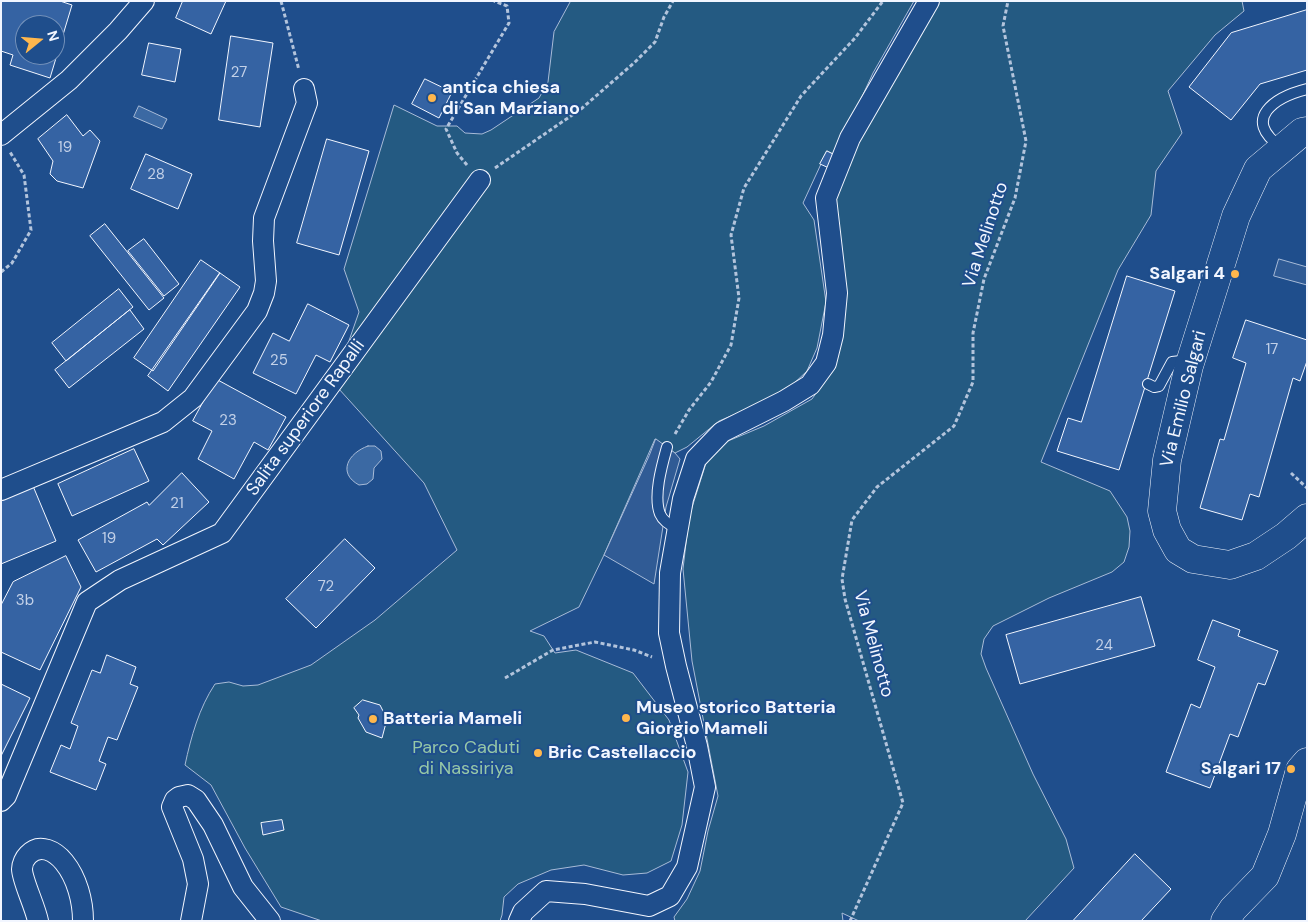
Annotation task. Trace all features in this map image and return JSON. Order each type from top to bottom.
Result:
[{"type":"street","points":[[4,140],[69,80],[118,31],[144,1]]},
{"type":"street","points":[[519,921],[523,912],[546,891],[586,894],[649,906],[670,896],[687,866],[705,788],[697,746],[669,633],[670,573],[683,499],[696,459],[722,432],[784,401],[810,385],[826,363],[834,335],[837,293],[826,198],[850,138],[929,1]]},
{"type":"street","points":[[1,490],[163,422],[193,398],[257,311],[264,294],[266,281],[264,218],[307,103],[304,90]]},
{"type":"street","name":"Via Emilio Salgari","points":[[1307,131],[1302,132],[1258,169],[1236,216],[1189,366],[1167,460],[1162,511],[1167,530],[1178,550],[1193,559],[1230,565],[1256,556],[1286,536],[1307,518]]},
{"type":"street","name":"Salita superiore Rapalli","points":[[1,800],[6,796],[87,602],[120,580],[222,532],[480,180]]},
{"type":"street","points":[[1225,921],[1233,909],[1265,876],[1282,834],[1300,770],[1307,762]]},
{"type":"street","points":[[191,921],[198,884],[193,859],[172,807],[174,800],[188,795],[196,800],[213,825],[243,887],[270,921]]},
{"type":"street","points":[[38,921],[36,908],[22,869],[25,859],[31,852],[43,848],[53,852],[65,863],[78,887],[84,921]]},
{"type":"lane","points":[[1284,149],[1265,133],[1262,121],[1267,110],[1276,102],[1307,88]]},
{"type":"lane","points":[[1148,384],[1154,387],[1159,386],[1172,362],[1181,361],[1189,366]]},
{"type":"lane","points":[[667,447],[657,500],[660,516],[678,529]]},
{"type":"path","points":[[281,1],[304,90]]},
{"type":"path","points":[[494,1],[507,6],[509,22],[446,130],[457,153],[480,180],[581,110],[634,63],[655,42],[664,17],[673,1]]},
{"type":"path","points":[[667,447],[689,410],[711,382],[731,345],[739,298],[731,236],[744,188],[801,96],[855,38],[883,1]]},
{"type":"path","name":"Via Melinotto","points":[[850,921],[903,803],[845,599],[842,579],[852,520],[877,487],[954,426],[973,382],[973,333],[984,279],[1015,198],[1026,141],[1003,26],[1008,1]]},
{"type":"path","points":[[1,272],[12,263],[31,230],[24,174],[4,140]]},
{"type":"path","points":[[1291,473],[1307,488]]},
{"type":"path","points":[[505,678],[553,650],[595,642],[634,650],[676,666]]},
{"type":"green space","name":"Parco Caduti di Nassiriya","points":[[571,1],[914,1],[873,73],[835,155],[827,151],[803,203],[814,220],[826,302],[817,348],[807,371],[789,388],[719,421],[687,447],[675,453],[655,439],[579,607],[530,631],[544,636],[555,653],[576,650],[633,673],[669,720],[688,772],[682,825],[671,861],[647,873],[623,875],[584,865],[551,870],[518,884],[504,897],[500,921],[322,921],[281,907],[245,848],[211,785],[185,765],[190,744],[200,713],[215,684],[229,682],[243,686],[258,685],[311,665],[375,620],[457,550],[424,483],[329,378],[344,355],[359,312],[344,269],[394,105],[437,126],[457,126],[465,133],[482,134],[491,130],[539,98],[548,82],[554,32]]},
{"type":"green space","points":[[940,1],[1242,1],[1244,11],[1215,35],[1168,91],[1182,133],[1156,171],[1151,215],[1118,270],[1041,462],[1110,491],[1127,517],[1130,531],[1129,547],[1124,562],[1112,572],[1049,598],[993,626],[984,639],[981,654],[1033,774],[1066,839],[1074,868],[1025,921],[859,921],[842,913],[843,921],[675,921],[674,917],[687,899],[700,871],[708,831],[718,796],[692,661],[683,569],[689,517],[706,463],[728,441],[764,426],[812,399],[835,366],[835,191],[852,145],[924,22]]},
{"type":"shaded area","points":[[139,106],[167,119],[162,129],[134,117]]},
{"type":"shaded area","points":[[1279,259],[1307,267],[1307,285],[1274,276]]},
{"type":"shaded area","points":[[656,439],[680,459],[666,507],[654,584],[604,555]]},
{"type":"shaded area","points":[[368,446],[375,446],[381,451],[382,459],[374,468],[373,479],[367,484],[359,485],[348,475],[348,464],[355,453]]},
{"type":"building","points":[[1,1],[60,1],[72,5],[65,28],[65,15],[15,15],[15,65],[54,65],[50,78],[10,65],[13,55],[1,51]]},
{"type":"building","points":[[183,1],[226,1],[211,34],[176,18]]},
{"type":"building","points":[[1307,10],[1307,70],[1260,84],[1231,120],[1189,87],[1231,33]]},
{"type":"building","points":[[231,36],[273,43],[260,127],[219,120]]},
{"type":"building","points":[[149,43],[181,49],[175,82],[142,75]]},
{"type":"building","name":"antica chiesa di San Marziano","points":[[425,79],[452,92],[439,118],[412,104]]},
{"type":"building","points":[[67,115],[83,136],[90,130],[100,141],[83,188],[57,181],[50,174],[53,161],[38,139]]},
{"type":"building","points":[[327,139],[369,151],[339,255],[297,243]]},
{"type":"building","points":[[827,151],[835,155],[829,168],[820,164]]},
{"type":"building","points":[[146,154],[192,174],[178,209],[131,189]]},
{"type":"building","points":[[105,224],[164,298],[149,310],[90,236]]},
{"type":"building","points":[[144,239],[179,284],[164,296],[128,251]]},
{"type":"building","points":[[201,260],[220,273],[153,371],[134,358]]},
{"type":"building","points":[[220,273],[240,287],[168,391],[148,376]]},
{"type":"building","points":[[1127,276],[1175,291],[1119,470],[1057,451],[1068,418],[1081,422]]},
{"type":"building","points":[[119,289],[133,307],[66,361],[52,343]]},
{"type":"building","points":[[308,304],[349,325],[330,362],[316,355],[296,394],[253,373],[273,333],[289,341]]},
{"type":"building","points":[[130,310],[144,329],[69,388],[55,370]]},
{"type":"building","points":[[1246,320],[1307,340],[1307,361],[1300,381],[1293,378],[1259,497],[1250,494],[1242,520],[1200,508],[1220,439],[1224,440],[1246,363],[1233,358]]},
{"type":"building","points":[[216,379],[286,417],[268,450],[254,442],[234,479],[198,459],[212,431],[193,421]]},
{"type":"building","points":[[134,449],[149,481],[72,516],[58,484]]},
{"type":"building","points":[[182,473],[209,502],[163,545],[157,539],[96,572],[78,540],[147,502],[149,505]]},
{"type":"building","points":[[33,486],[56,541],[1,564],[1,500]]},
{"type":"building","points":[[345,539],[375,568],[316,628],[286,599]]},
{"type":"building","points":[[66,556],[81,587],[40,670],[1,652],[1,605],[13,582]]},
{"type":"building","points":[[1141,597],[1155,646],[1020,684],[1006,635]]},
{"type":"building","points":[[1213,620],[1240,630],[1238,636],[1278,651],[1265,685],[1258,683],[1238,737],[1230,734],[1210,788],[1166,772],[1191,704],[1200,708],[1215,667],[1198,660]]},
{"type":"building","points":[[107,655],[136,667],[130,684],[138,687],[117,740],[108,737],[99,761],[106,764],[96,790],[50,772],[61,745],[70,749],[78,726],[71,723],[92,670],[100,673]]},
{"type":"building","points":[[1,684],[30,698],[1,756]]},
{"type":"building","name":"Batteria Mameli","points":[[363,700],[380,705],[387,719],[382,738],[366,732],[358,718],[359,715],[354,708]]},
{"type":"building","points":[[282,820],[284,830],[263,835],[261,823]]},
{"type":"building","points":[[1135,854],[1171,889],[1141,921],[1073,921]]},
{"type":"place","name":"antica chiesa di San Marziano","points":[[432,98]]},
{"type":"place","name":"Salgari 4","points":[[1235,274]]},
{"type":"place","name":"Museo storico Batteria Giorgio Mameli","points":[[626,718]]},
{"type":"place","name":"Batteria Mameli","points":[[373,719]]},
{"type":"place","name":"Bric Castellaccio","points":[[538,753]]},
{"type":"place","name":"Salgari 17","points":[[1291,769]]}]
